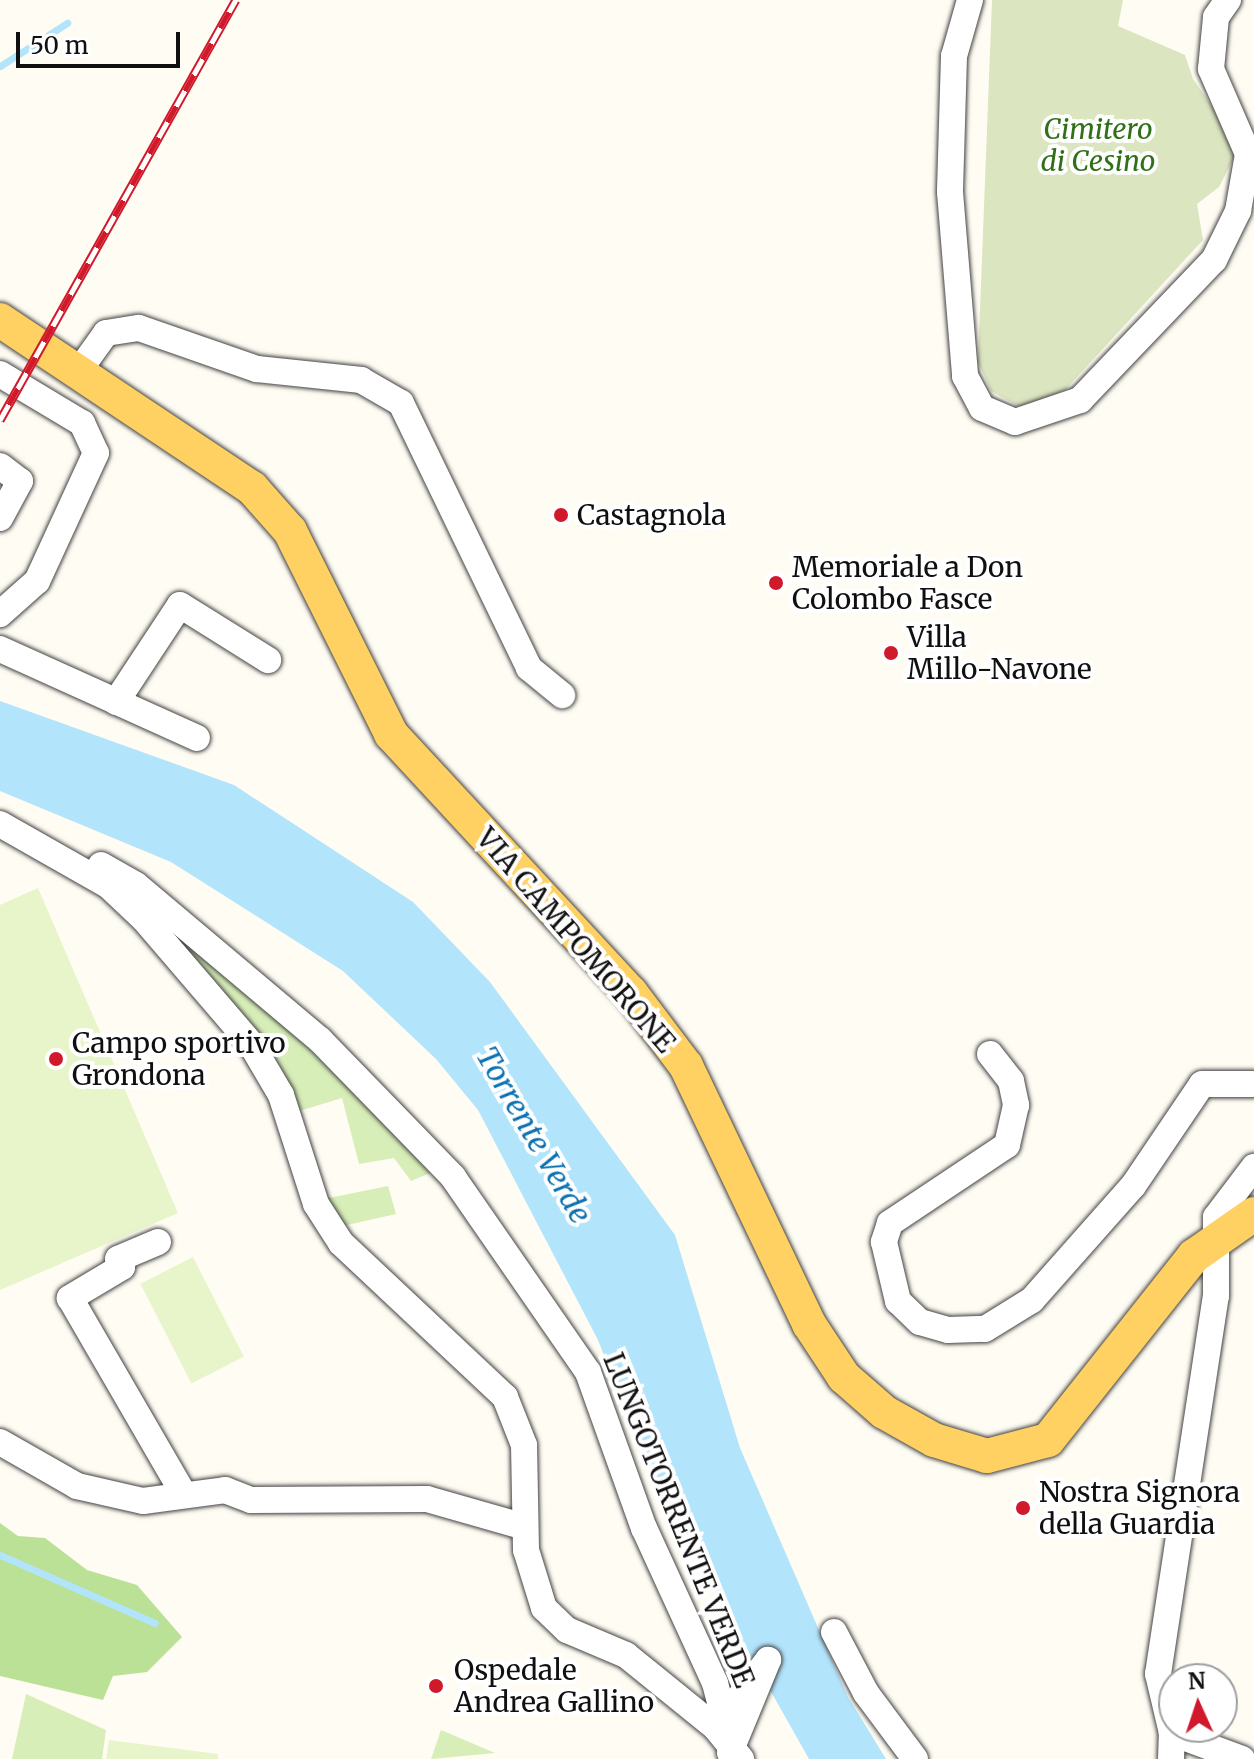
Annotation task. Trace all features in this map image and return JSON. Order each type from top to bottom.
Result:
[{"type":"main road","name":"VIA CAMPOMORONE","points":[[0,320],[252,488],[290,531],[391,734],[631,993],[686,1066],[809,1324],[844,1377],[884,1412],[934,1440],[987,1456],[1048,1440],[1194,1256],[1253,1212]]},
{"type":"street","points":[[970,0],[954,56],[950,192],[956,284],[971,394],[997,417],[1032,420],[1080,400],[1214,260],[1238,211],[1248,154],[1211,69],[1216,17],[1228,0]]},
{"type":"street","points":[[78,372],[106,333],[139,328],[257,369],[361,380],[401,403],[529,668],[562,695]]},
{"type":"street","points":[[0,374],[82,423],[96,453],[37,581],[0,614]]},
{"type":"street","points":[[0,466],[20,481],[0,518]]},
{"type":"street","points":[[116,702],[180,605],[268,660]]},
{"type":"street","points":[[0,649],[197,738]]},
{"type":"street","name":"LUNGOTORRENTE VERDE","points":[[5,826],[136,885],[320,1040],[453,1177],[588,1372],[644,1528],[715,1683],[728,1744]]},
{"type":"street","points":[[39,840],[109,886],[144,919],[251,1044],[281,1095],[316,1204],[341,1243],[505,1397],[524,1445],[525,1527],[544,1608],[567,1630],[626,1655],[728,1744]]},
{"type":"street","points":[[990,1054],[1011,1081],[1016,1105],[1007,1145],[890,1223],[884,1242],[898,1301],[920,1322],[948,1330],[985,1329],[1032,1300],[1133,1186],[1202,1084],[1254,1084]]},
{"type":"street","points":[[1242,1759],[1172,1746],[1158,1674],[1216,1296],[1216,1217],[1254,1167]]},
{"type":"street","points":[[158,1242],[118,1259],[122,1267],[70,1298],[182,1491]]},
{"type":"street","points":[[0,1442],[77,1486],[143,1501],[182,1491],[225,1490],[251,1500],[427,1499],[525,1527]]},
{"type":"street","points":[[834,1632],[866,1693],[915,1759]]},
{"type":"green space","name":"Cimitero di Cesino","points":[[992,0],[1123,0],[1118,26],[1185,55],[1193,79],[1233,136],[1236,154],[1219,187],[1197,204],[1203,240],[1065,390],[1020,407],[991,391],[978,362]]},
{"type":"green space","name":"Campo sportivo Grondona","points":[[38,888],[178,1213],[0,1290],[0,905]]},
{"type":"green space","points":[[148,913],[306,1035],[435,1171],[411,1181],[394,1158],[359,1164],[342,1098],[296,1112]]},
{"type":"green space","points":[[388,1186],[396,1214],[338,1227],[324,1199]]},
{"type":"green space","points":[[193,1257],[244,1357],[191,1384],[140,1284]]},
{"type":"green space","points":[[0,1523],[18,1536],[45,1538],[87,1570],[137,1585],[182,1637],[147,1672],[113,1676],[103,1700],[0,1676]]},
{"type":"green space","points":[[26,1694],[106,1730],[102,1759],[12,1759]]},
{"type":"green space","points":[[441,1730],[495,1753],[431,1759]]},
{"type":"green space","points":[[109,1740],[218,1754],[218,1759],[106,1759]]},
{"type":"water","name":"Torrente Verde","points":[[0,701],[234,785],[413,902],[490,982],[675,1235],[740,1448],[848,1697],[886,1759],[809,1759],[668,1509],[597,1338],[478,1110],[436,1059],[343,971],[171,862],[0,791]]},
{"type":"waterway","points":[[0,66],[67,23]]},
{"type":"waterway","points":[[0,1555],[155,1623]]},
{"type":"waterway","points":[[696,1585],[722,1585]]},
{"type":"railway","points":[[0,420],[236,0]]},
{"type":"place","name":"Castagnola","points":[[561,515]]},
{"type":"place","name":"Memoriale a Don Colombo Fasce","points":[[776,583]]},
{"type":"place","name":"Villa Millo-Navone","points":[[891,653]]},
{"type":"place","name":"Campo sportivo Grondona","points":[[56,1059]]},
{"type":"place","name":"Nostra Signora della Guardia","points":[[1023,1508]]},
{"type":"place","name":"Ospedale Andrea Gallino","points":[[436,1686]]}]
